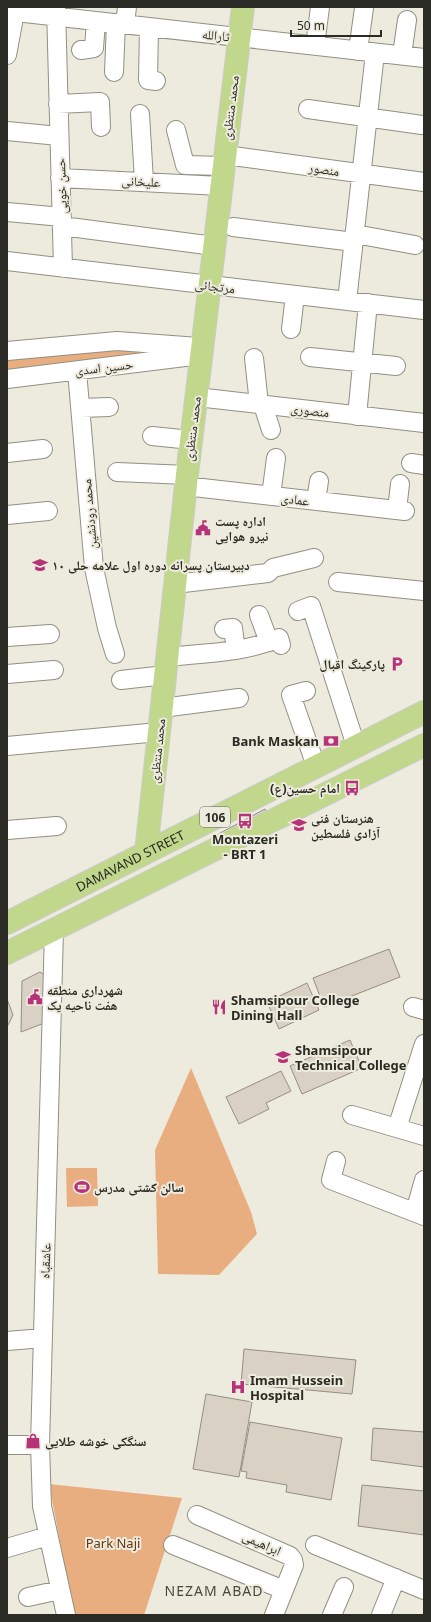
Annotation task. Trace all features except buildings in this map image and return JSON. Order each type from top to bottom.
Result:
[{"type":"main road","name":"محمد منتظری","points":[[146,852],[186,480],[242,7]]},
{"type":"main road","name":"DAMAVAND STREET","points":[[7,922],[424,712]]},
{"type":"main road","name":"106","points":[[7,953],[424,745]]},
{"type":"street","points":[[314,46],[320,7]]},
{"type":"street","points":[[347,301],[368,118],[367,52],[364,8]]},
{"type":"street","name":"ثارالله","points":[[11,12],[55,12],[96,21],[122,18],[149,27],[424,58]]},
{"type":"street","points":[[7,55],[11,12]]},
{"type":"street","name":"حسن خویی","points":[[55,12],[63,268]]},
{"type":"street","points":[[114,72],[122,18]]},
{"type":"street","points":[[402,56],[407,20]]},
{"type":"street","points":[[81,50],[94,48],[96,21]]},
{"type":"street","points":[[149,27],[148,80],[156,81]]},
{"type":"street","points":[[58,104],[100,102],[101,127]]},
{"type":"street","points":[[308,109],[422,124]]},
{"type":"street","points":[[140,114],[144,181]]},
{"type":"street","points":[[176,130],[185,166],[223,169]]},
{"type":"street","points":[[8,136],[59,136]]},
{"type":"street","name":"منصور","points":[[223,169],[361,174],[424,182]]},
{"type":"street","name":"علیخانی","points":[[60,178],[144,181],[223,169]]},
{"type":"street","points":[[7,212],[214,246]]},
{"type":"street","points":[[233,227],[415,245]]},
{"type":"street","name":"مرتجائی","points":[[7,261],[424,310]]},
{"type":"street","points":[[291,329],[295,295]]},
{"type":"street","points":[[357,416],[368,303]]},
{"type":"street","name":"حسین اسدی","points":[[7,351],[117,342],[202,351]]},
{"type":"street","name":"حسین اسدی","points":[[7,378],[77,371],[202,351]]},
{"type":"street","points":[[310,357],[396,366]]},
{"type":"street","points":[[254,358],[261,405],[271,430]]},
{"type":"street","name":"محمد رودنشین","points":[[77,371],[94,568],[107,628],[115,654]]},
{"type":"street","name":"منصوری","points":[[196,397],[424,424]]},
{"type":"street","points":[[81,408],[109,407]]},
{"type":"street","points":[[152,436],[191,440]]},
{"type":"street","points":[[7,453],[42,449]]},
{"type":"street","points":[[271,496],[276,458]]},
{"type":"street","name":"عمادی","points":[[117,472],[186,480],[271,496],[401,511],[400,484]]},
{"type":"street","points":[[316,501],[319,481]]},
{"type":"street","points":[[7,515],[48,511]]},
{"type":"street","points":[[175,584],[268,573],[273,568],[314,558]]},
{"type":"street","points":[[338,582],[424,591]]},
{"type":"street","points":[[305,609],[315,641],[356,746]]},
{"type":"street","points":[[121,680],[166,666],[270,644],[259,615]]},
{"type":"street","points":[[224,629],[233,628],[236,650]]},
{"type":"street","points":[[7,637],[50,634]]},
{"type":"street","points":[[7,674],[54,670]]},
{"type":"street","points":[[306,691],[291,695],[316,766]]},
{"type":"street","points":[[162,708],[239,698]]},
{"type":"street","points":[[7,746],[159,732]]},
{"type":"street","points":[[7,830],[57,826]]},
{"type":"street","name":"عاشقباه","points":[[54,930],[40,1445],[41,1495],[48,1536],[66,1615]]},
{"type":"street","points":[[398,1128],[424,1044]]},
{"type":"street","points":[[352,1116],[424,1136]]},
{"type":"street","points":[[336,1162],[331,1180],[419,1214],[424,1180]]},
{"type":"street","points":[[7,1341],[43,1338]]},
{"type":"street","points":[[7,1445],[40,1445]]},
{"type":"street","name":"ابراهیمی","points":[[198,1515],[290,1556],[294,1565],[284,1590],[280,1613]]},
{"type":"street","points":[[7,1548],[48,1536]]},
{"type":"street","points":[[173,1545],[284,1590]]},
{"type":"street","points":[[315,1545],[424,1590]]},
{"type":"street","points":[[381,1615],[396,1578]]},
{"type":"street","points":[[332,1615],[344,1587]]},
{"type":"street","points":[[28,1597],[60,1590]]},
{"type":"green space","points":[[149,348],[168,355],[7,372],[7,357],[72,351]]},
{"type":"green space","points":[[191,1068],[251,1212],[257,1234],[219,1275],[158,1274],[155,1150]]},
{"type":"green space","name":"سالن کشتی مدرس","points":[[66,1168],[97,1168],[98,1206],[67,1207]]},
{"type":"green space","name":"Park Naji","points":[[49,1484],[182,1498],[144,1615],[74,1615]]},
{"type":"place","name":"اداره پست نیرو هوایی","points":[[203,528]]},
{"type":"place","name":"دبیرستان پسرانه دوره اول علامه حلی ۱۰","points":[[40,565]]},
{"type":"place","name":"پارکینگ اقبال","points":[[397,664]]},
{"type":"place","name":"Bank Maskan","points":[[331,741]]},
{"type":"place","name":"امام حسين(ع)","points":[[352,788]]},
{"type":"place","name":"Montazeri - BRT 1","points":[[245,821]]},
{"type":"place","name":"هنرستان فنی آزادی فلسطین","points":[[299,825]]},
{"type":"place","name":"شهرداری منطقه هفت ناحیه یک","points":[[35,997]]},
{"type":"place","name":"Shamsipour College Dining Hall","points":[[219,1007]]},
{"type":"place","name":"Shamsipour Technical College","points":[[283,1057]]},
{"type":"place","name":"سالن کشتی مدرس","points":[[82,1187]]},
{"type":"place","name":"Imam Hussein Hospital","points":[[238,1387]]},
{"type":"place","name":"سنگکی خوشه طلایی","points":[[33,1441]]},
{"type":"district","name":"NEZAM ABAD","points":[[214,1590]]}]
